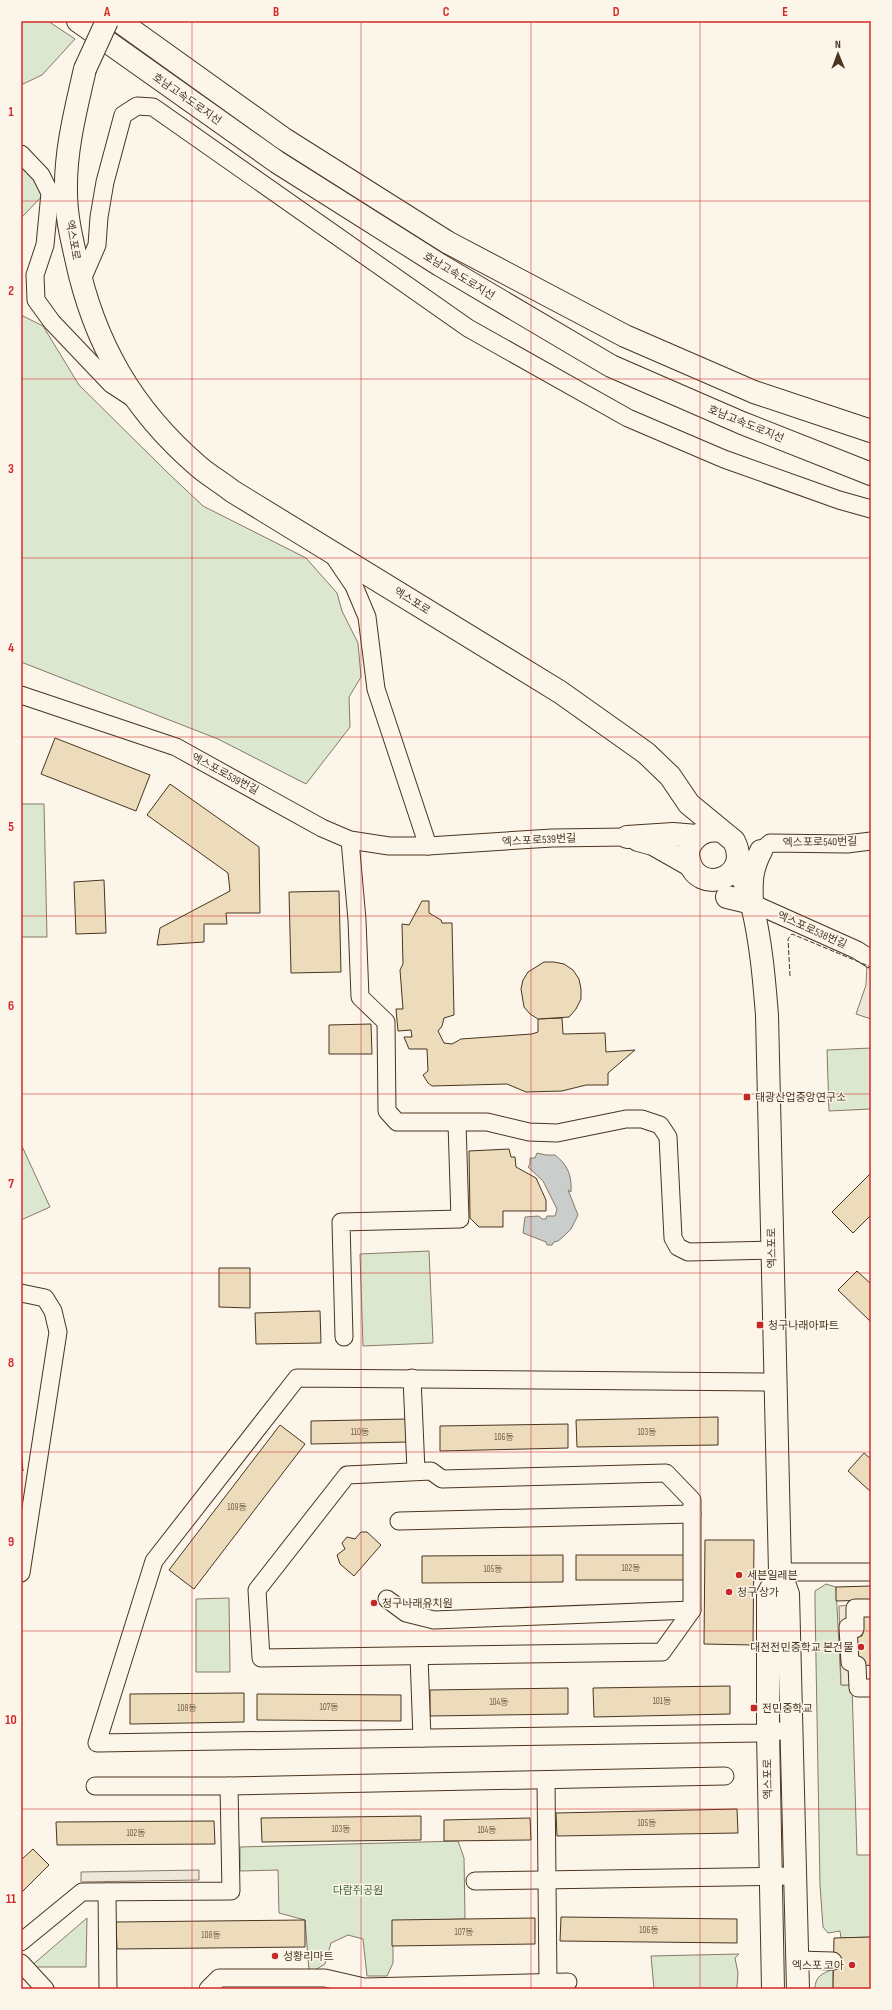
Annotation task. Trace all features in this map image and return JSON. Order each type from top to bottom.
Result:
[{"type":"main road","name":"호남고속도로지선","points":[[78,21],[277,162],[440,265],[611,366],[742,423],[871,474]]},
{"type":"main road","name":"엑스포로","points":[[107,21],[84,69],[73,119],[66,192],[69,225],[81,282],[92,316],[112,363],[136,400],[162,432],[198,466],[232,491],[560,692],[646,754],[670,776],[689,807]]},
{"type":"main road","name":"호남고속도로지선","points":[[119,21],[284,139],[447,242],[625,336],[754,392],[871,431]]},
{"type":"main road","points":[[689,807],[725,833],[738,848],[738,860],[754,914]]},
{"type":"main road","points":[[665,835],[681,825],[689,807]]},
{"type":"main road","points":[[689,807],[698,835],[689,850],[690,865]]},
{"type":"main road","points":[[627,837],[698,835],[714,830],[765,847]]},
{"type":"main road","points":[[627,837],[653,844],[690,865],[695,872],[708,880],[726,897],[754,914]]},
{"type":"main road","points":[[708,880],[717,880],[726,877],[732,872],[738,860],[765,847]]},
{"type":"main road","points":[[754,914],[751,880],[754,865],[765,847]]},
{"type":"main road","name":"엑스포로","points":[[754,914],[763,961],[767,1015],[780,1572],[788,1594],[798,1989]]},
{"type":"main road","name":"엑스포로","points":[[773,1989],[768,1732],[768,1594],[780,1572]]},
{"type":"street","points":[[81,282],[97,245],[99,217],[105,182],[123,115],[137,106],[153,107],[468,328],[628,418],[724,459],[839,500],[871,509]]},
{"type":"street","name":"엑스포로","points":[[21,154],[40,175],[50,193],[45,245],[35,275],[36,300],[52,322],[111,384],[136,400]]},
{"type":"street","points":[[332,553],[354,586],[367,617],[376,689],[428,846]]},
{"type":"street","name":"엑스포로539번길","points":[[21,695],[176,747],[322,828],[350,840],[389,846],[428,846],[552,838],[627,837]]},
{"type":"street","points":[[350,840],[357,920],[360,997],[386,1022],[387,1111],[398,1122],[487,1122],[529,1132],[557,1133],[626,1119],[642,1119],[660,1125],[668,1137],[674,1238],[678,1247],[688,1252],[772,1250]]},
{"type":"street","name":"엑스포로540번길","points":[[765,847],[847,844],[871,841]]},
{"type":"street","name":"엑스포로538번길","points":[[754,914],[857,950],[871,959]]},
{"type":"street","points":[[344,1337],[341,1222],[460,1219],[457,1123]]},
{"type":"street","points":[[21,1293],[45,1298],[53,1311],[58,1332],[21,1573]]},
{"type":"street","points":[[775,1382],[297,1378],[154,1561],[97,1743],[768,1732],[792,1730]]},
{"type":"street","points":[[412,1378],[416,1471]]},
{"type":"street","points":[[416,1471],[431,1471],[442,1480],[666,1473],[692,1500],[692,1610],[662,1652],[261,1658],[257,1590],[347,1476],[416,1471]]},
{"type":"street","points":[[399,1521],[692,1514]]},
{"type":"street","points":[[780,1572],[871,1572]]},
{"type":"street","points":[[387,1599],[406,1613],[434,1620],[692,1610]]},
{"type":"street","points":[[871,1608],[855,1608],[855,1629],[848,1627],[850,1662],[857,1665],[858,1688],[871,1688]]},
{"type":"street","points":[[419,1656],[422,1738]]},
{"type":"street","points":[[95,1786],[230,1786],[725,1776]]},
{"type":"street","points":[[546,1780],[548,1982]]},
{"type":"street","points":[[21,1942],[82,1892],[231,1891],[230,1786]]},
{"type":"street","points":[[475,1881],[795,1876]]},
{"type":"street","points":[[107,1892],[108,1989]]},
{"type":"street","points":[[798,1960],[833,1960]]},
{"type":"street","points":[[21,1963],[45,1989]]},
{"type":"street","points":[[208,1989],[219,1978],[325,1983],[364,1987],[568,1982]]},
{"type":"green space","points":[[21,21],[48,21],[75,39],[42,75],[23,84],[21,83]]},
{"type":"green space","points":[[21,143],[45,193],[21,218]]},
{"type":"green space","points":[[21,315],[43,326],[79,385],[203,506],[306,558],[337,593],[342,611],[358,643],[361,677],[349,697],[350,727],[306,784],[218,739],[21,662]]},
{"type":"green space","points":[[21,804],[44,804],[47,937],[21,937]]},
{"type":"green space","points":[[871,1048],[871,1109],[829,1111],[827,1050]]},
{"type":"green space","points":[[21,1144],[50,1207],[21,1220]]},
{"type":"green space","points":[[429,1251],[433,1343],[363,1346],[360,1254]]},
{"type":"green space","points":[[826,1584],[836,1587],[841,1685],[852,1685],[857,1855],[871,1855],[871,1937],[841,1938],[840,1931],[828,1933],[823,1927],[820,1885],[815,1591]]},
{"type":"green space","points":[[229,1598],[230,1672],[196,1672],[196,1599]]},
{"type":"green space","name":"다람쥐공원","points":[[458,1841],[464,1858],[465,1919],[393,1921],[393,1963],[387,1976],[367,1976],[363,1939],[348,1935],[331,1943],[325,1964],[315,1970],[309,1970],[305,1920],[279,1913],[278,1870],[240,1871],[240,1847]]},
{"type":"green space","points":[[87,1918],[86,1967],[30,1967]]},
{"type":"green space","points":[[739,1954],[735,1958],[738,1973],[737,1987],[735,1989],[654,1989],[651,1956]]},
{"type":"green space","points":[[833,1969],[833,1989],[815,1989],[818,1978],[822,1974]]},
{"type":"shaded area","points":[[867,965],[871,967],[871,1019],[856,1014],[866,985]]},
{"type":"shaded area","points":[[537,1153],[555,1155],[566,1167],[571,1181],[571,1192],[568,1190],[578,1215],[571,1229],[552,1245],[547,1245],[546,1242],[523,1233],[525,1217],[539,1216],[542,1219],[546,1219],[547,1216],[555,1216],[557,1209],[543,1181],[528,1167],[530,1164],[530,1158],[535,1158]]},
{"type":"shaded area","points":[[854,1605],[852,1685],[841,1685],[839,1606]]},
{"type":"shaded area","points":[[199,1870],[199,1880],[81,1882],[81,1872]]},
{"type":"building","points":[[55,738],[150,775],[136,811],[41,774]]},
{"type":"building","points":[[170,784],[259,847],[260,913],[226,913],[227,924],[204,924],[204,942],[157,945],[160,928],[230,891],[228,873],[147,815]]},
{"type":"building","points":[[104,880],[106,933],[76,934],[74,882]]},
{"type":"building","points":[[339,891],[341,972],[291,973],[289,892]]},
{"type":"building","points":[[422,901],[429,901],[429,913],[441,920],[442,923],[452,923],[454,1015],[444,1018],[442,1026],[438,1031],[444,1043],[452,1044],[461,1039],[532,1034],[538,1032],[538,1019],[562,1018],[563,1034],[605,1033],[606,1052],[635,1050],[608,1073],[608,1085],[586,1085],[562,1091],[526,1092],[507,1084],[432,1086],[428,1083],[423,1075],[428,1071],[427,1049],[409,1049],[404,1037],[412,1037],[411,1030],[398,1031],[396,1009],[403,1009],[400,970],[403,964],[402,924],[409,925]]},
{"type":"building","points":[[544,962],[564,964],[573,970],[579,979],[581,999],[576,1009],[569,1017],[538,1019],[530,1014],[524,1007],[521,989],[523,980],[528,972]]},
{"type":"building","points":[[371,1024],[372,1054],[329,1054],[329,1025]]},
{"type":"building","points":[[509,1149],[511,1157],[515,1157],[516,1167],[536,1178],[546,1200],[546,1211],[503,1211],[503,1227],[479,1227],[470,1218],[469,1151]]},
{"type":"building","points":[[871,1173],[871,1215],[853,1233],[832,1212]]},
{"type":"building","points":[[219,1268],[250,1268],[250,1308],[219,1307]]},
{"type":"building","points":[[857,1271],[871,1284],[871,1322],[838,1290]]},
{"type":"building","points":[[320,1311],[321,1343],[256,1344],[255,1313]]},
{"type":"building","points":[[718,1417],[718,1445],[577,1447],[576,1420]]},
{"type":"building","points":[[408,1419],[408,1442],[311,1444],[311,1421]]},
{"type":"building","points":[[568,1424],[568,1448],[440,1451],[440,1426]]},
{"type":"building","points":[[280,1425],[305,1444],[194,1589],[169,1570]]},
{"type":"building","points":[[21,1450],[23,1471],[21,1466]]},
{"type":"building","points":[[864,1453],[871,1459],[871,1492],[848,1471]]},
{"type":"building","points":[[361,1532],[367,1532],[381,1545],[354,1576],[340,1564],[337,1555],[345,1549],[342,1543],[347,1537],[355,1539]]},
{"type":"building","name":"청구 상가","points":[[705,1540],[754,1540],[753,1645],[704,1644]]},
{"type":"building","points":[[563,1555],[563,1582],[422,1583],[422,1556]]},
{"type":"building","points":[[576,1555],[686,1555],[686,1580],[576,1580]]},
{"type":"building","points":[[871,1586],[871,1600],[836,1601],[836,1587]]},
{"type":"building","name":"대전전민중학교 본건물","points":[[862,1614],[871,1614],[871,1665],[863,1666],[851,1659],[851,1636],[862,1636]]},
{"type":"building","points":[[730,1686],[730,1714],[594,1717],[593,1688]]},
{"type":"building","points":[[568,1688],[568,1714],[430,1716],[430,1690]]},
{"type":"building","points":[[244,1693],[244,1722],[130,1724],[130,1694]]},
{"type":"building","points":[[257,1694],[401,1695],[401,1721],[257,1720]]},
{"type":"building","points":[[737,1809],[738,1833],[557,1836],[556,1813]]},
{"type":"building","points":[[421,1816],[421,1840],[262,1842],[261,1818]]},
{"type":"building","points":[[530,1818],[531,1840],[444,1841],[444,1820]]},
{"type":"building","points":[[214,1821],[215,1844],[57,1845],[56,1822]]},
{"type":"building","points":[[33,1849],[49,1865],[21,1893],[21,1860]]},
{"type":"building","points":[[561,1917],[737,1919],[737,1943],[560,1941]]},
{"type":"building","points":[[535,1918],[535,1944],[392,1946],[392,1920]]},
{"type":"building","points":[[305,1920],[305,1947],[117,1949],[116,1922]]},
{"type":"building","name":"엑스포 코아","points":[[871,1937],[871,1989],[833,1989],[834,1938]]},
{"type":"fence","points":[[790,976],[788,939],[792,934],[871,967]]},
{"type":"place","name":"태광산업중앙연구소","points":[[747,1097]]},
{"type":"place","name":"청구나래아파트","points":[[760,1325]]},
{"type":"place","name":"세븐일레븐","points":[[739,1575]]},
{"type":"place","name":"청구 상가","points":[[729,1592]]},
{"type":"place","name":"청구나래유치원","points":[[374,1603]]},
{"type":"place","name":"대전전민중학교 본건물","points":[[861,1647]]},
{"type":"place","name":"전민중학교","points":[[754,1708]]},
{"type":"place","name":"성황리마트","points":[[275,1956]]},
{"type":"place","name":"엑스포 코아","points":[[852,1965]]}]
